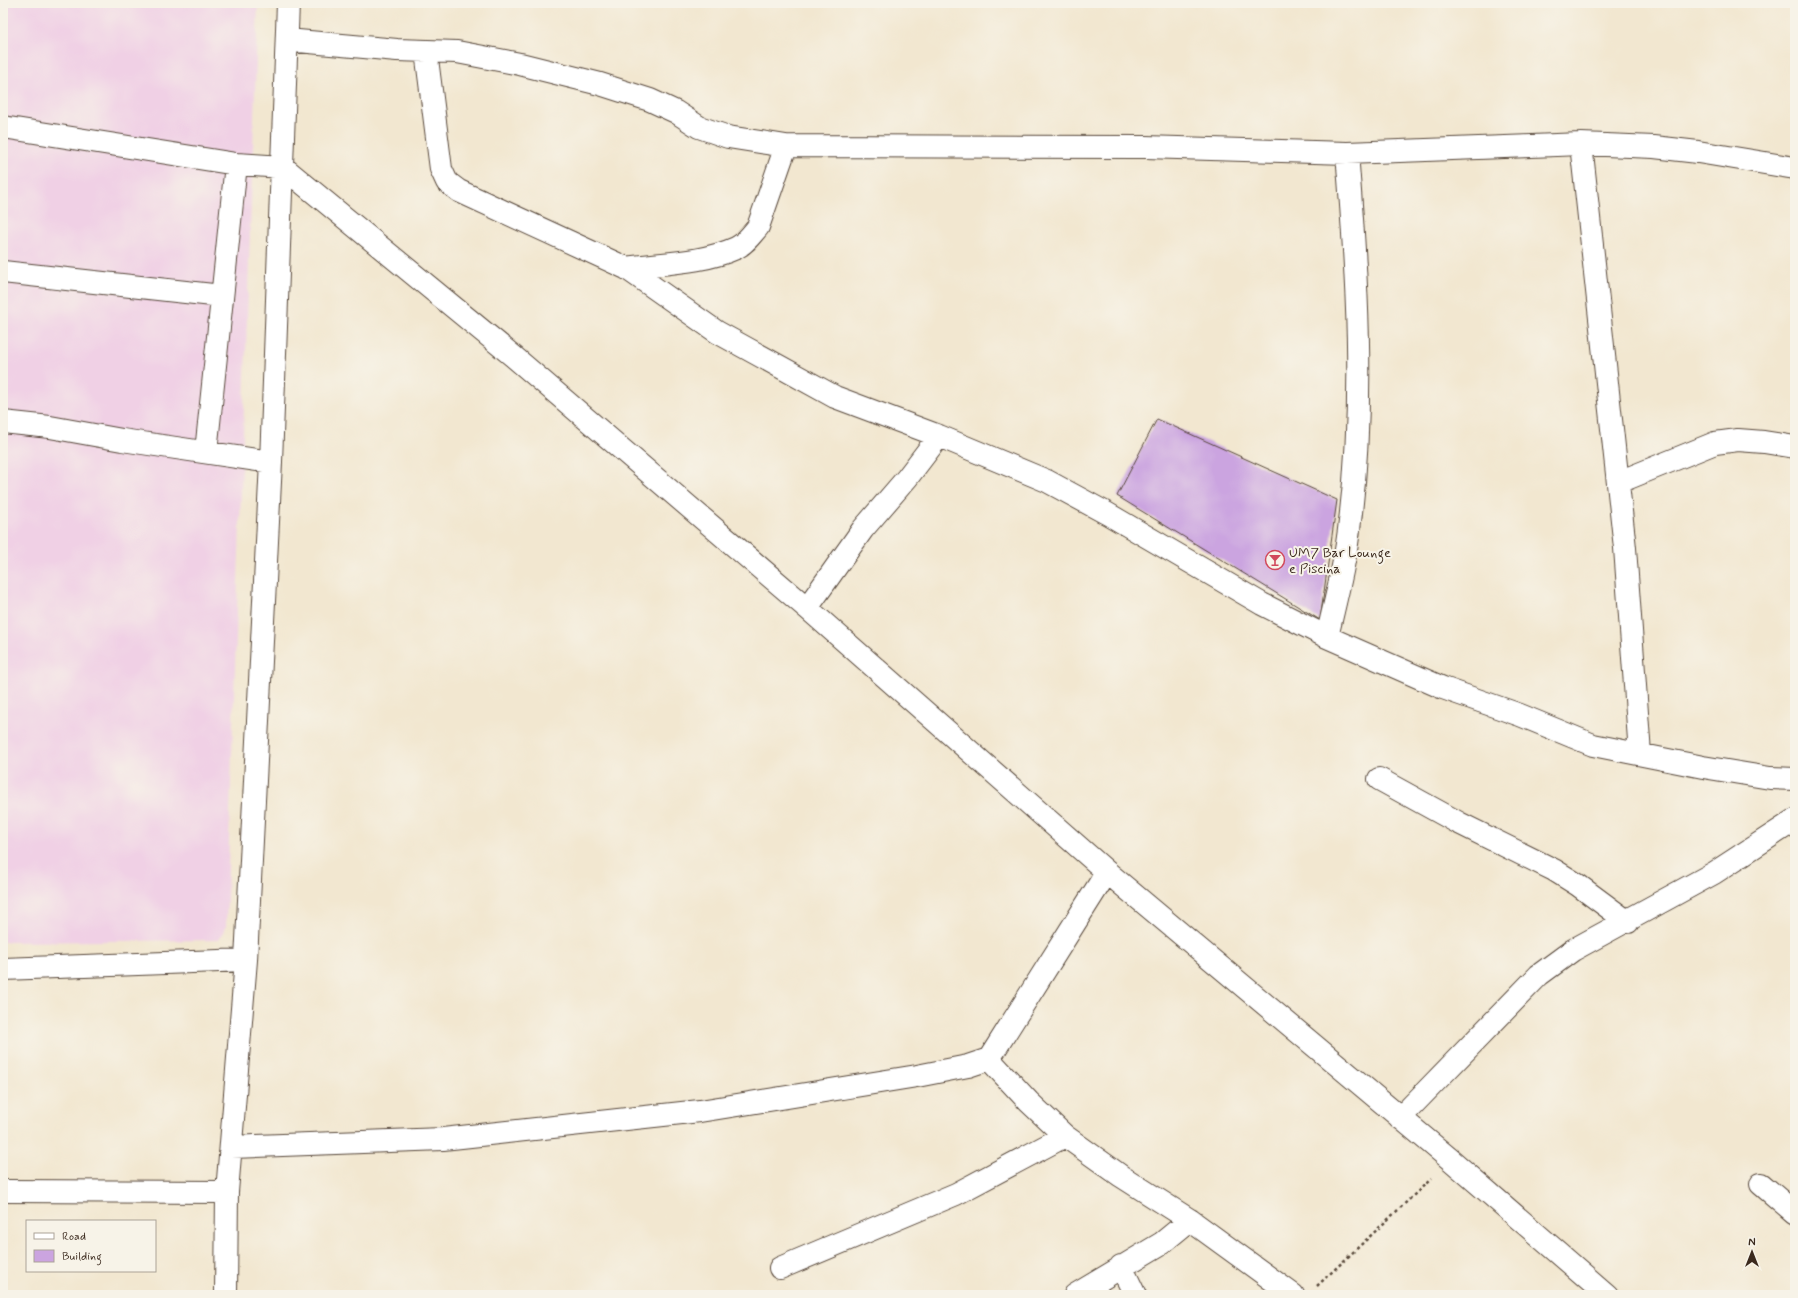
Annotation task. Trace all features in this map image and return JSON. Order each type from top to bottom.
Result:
[{"type":"street","points":[[226,1295],[227,1192],[246,960],[271,462],[288,3]]},
{"type":"street","points":[[287,40],[397,50],[457,52],[520,64],[593,82],[650,100],[676,112],[699,127],[728,137],[786,146],[1145,147],[1347,153],[1581,144],[1654,147],[1698,152],[1795,168]]},
{"type":"street","points":[[426,51],[441,169],[447,182],[459,191],[626,268],[717,332],[835,396],[939,436],[1014,467],[1075,495],[1262,604],[1327,637],[1444,688],[1520,715],[1593,745],[1770,778],[1795,779]]},
{"type":"street","points":[[3,127],[236,164],[283,167],[513,356],[807,608],[1106,872],[1451,1160],[1607,1295]]},
{"type":"street","points":[[1581,144],[1619,482],[1640,754]]},
{"type":"street","points":[[626,268],[705,257],[737,248],[758,227],[786,146]]},
{"type":"street","points":[[1327,637],[1345,556],[1357,446],[1358,404],[1355,251],[1347,153]]},
{"type":"street","points":[[206,452],[236,164]]},
{"type":"street","points":[[3,272],[222,296]]},
{"type":"street","points":[[3,422],[50,427],[271,462]]},
{"type":"street","points":[[807,608],[863,529],[907,478],[939,436]]},
{"type":"street","points":[[1619,482],[1715,443],[1738,440],[1764,442],[1795,448]]},
{"type":"street","points":[[1379,779],[1459,823],[1554,870],[1578,884],[1628,922]]},
{"type":"street","points":[[1400,1118],[1538,975],[1573,950],[1628,922],[1714,873],[1795,820]]},
{"type":"street","points":[[231,1147],[443,1139],[692,1112],[917,1076],[968,1066],[989,1059],[1037,985],[1106,872]]},
{"type":"street","points":[[3,969],[246,960]]},
{"type":"street","points":[[989,1059],[1029,1102],[1065,1136],[1122,1176],[1190,1220],[1293,1295]]},
{"type":"street","points":[[780,1268],[956,1194],[1065,1136]]},
{"type":"street","points":[[1762,1184],[1795,1213]]},
{"type":"street","points":[[3,1191],[227,1192]]},
{"type":"street","points":[[1075,1295],[1162,1243],[1190,1220]]},
{"type":"street","points":[[1122,1266],[1135,1295]]},
{"type":"path","points":[[1314,1290],[1451,1160]]},
{"type":"shaded area","points":[[3,3],[258,3],[226,926],[219,940],[3,942]]},
{"type":"building","name":"UM7 Bar Lounge e Piscina","points":[[1157,419],[1337,500],[1320,620],[1117,496]]},
{"type":"place","name":"UM7 Bar Lounge e Piscina","points":[[1275,560]]}]
